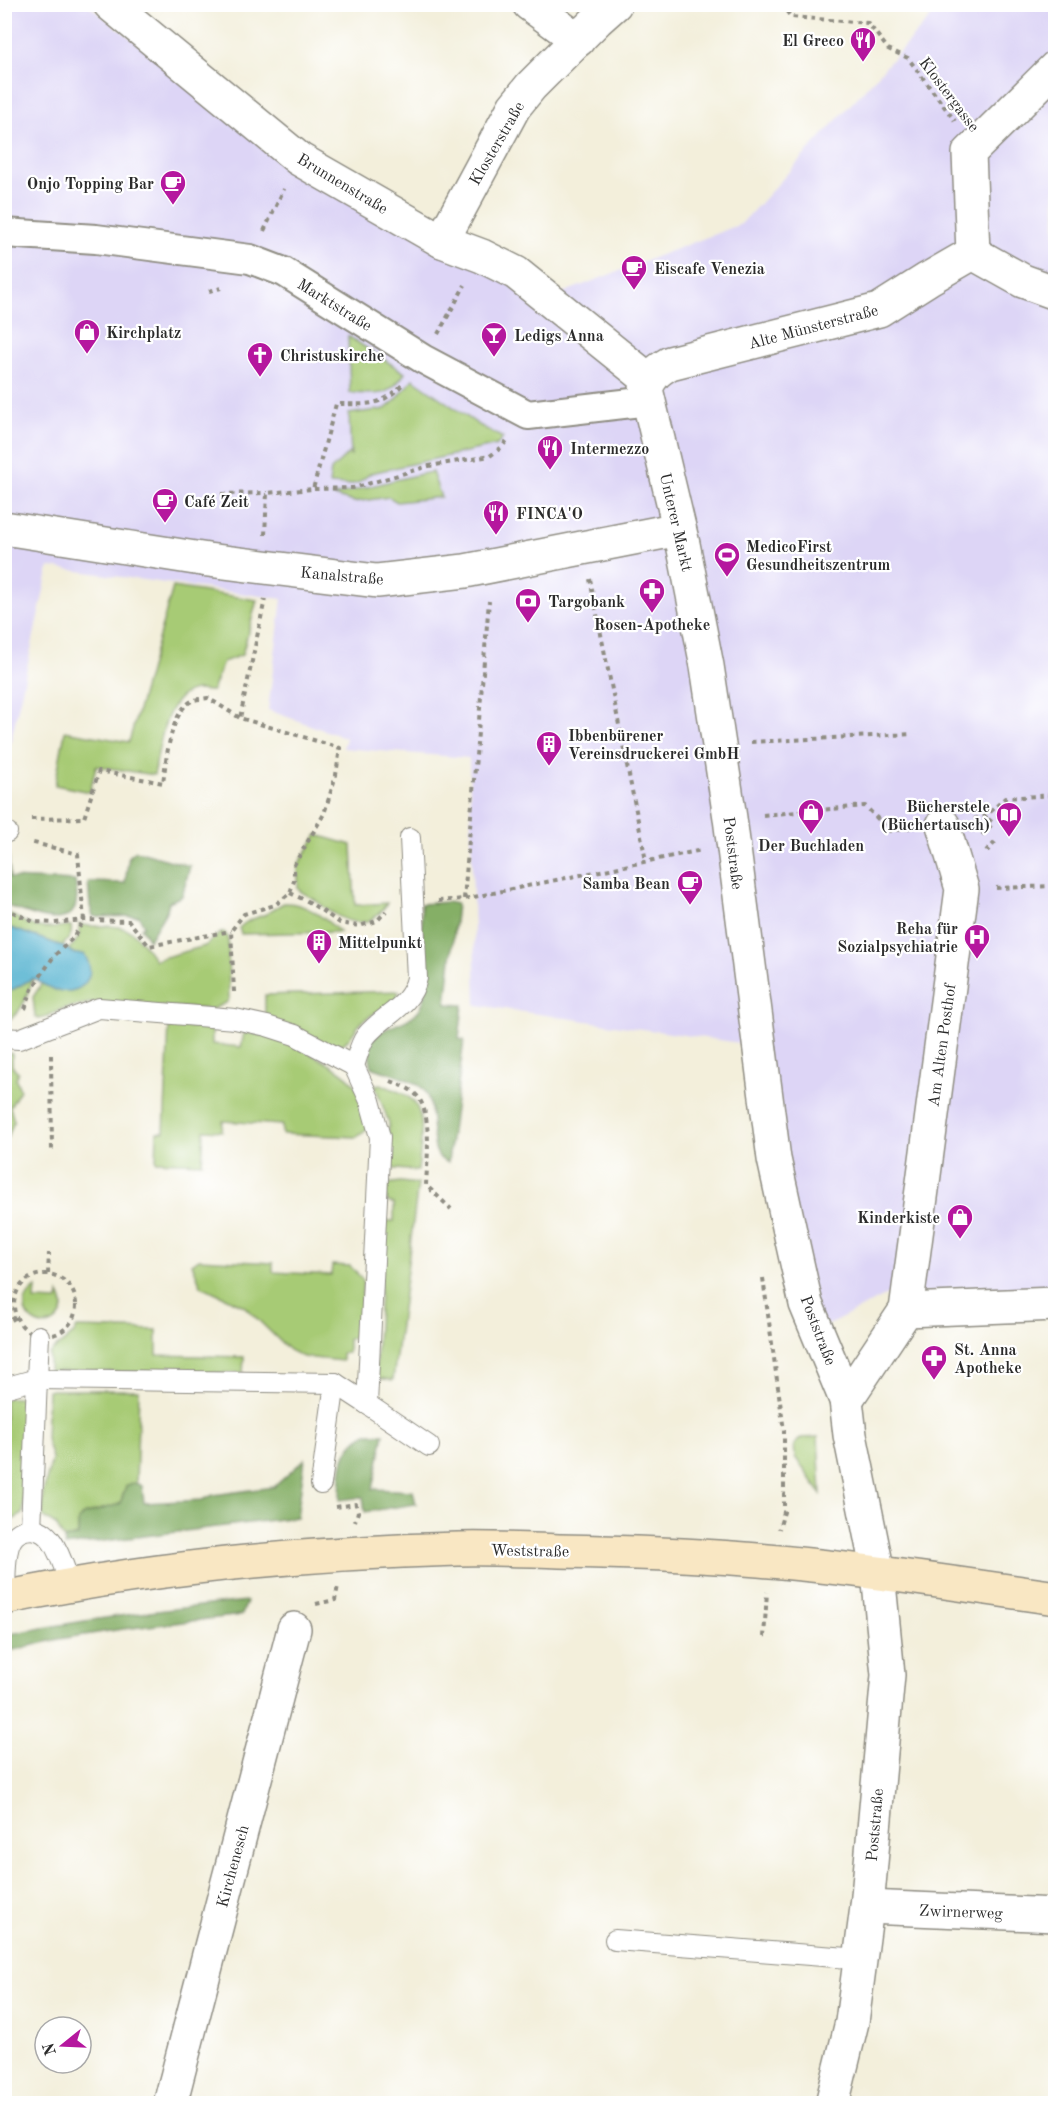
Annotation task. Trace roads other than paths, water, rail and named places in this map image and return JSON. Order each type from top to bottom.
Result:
[{"type":"main road","name":"Weststraße","points":[[5,1598],[71,1586],[226,1564],[345,1553],[460,1548],[626,1552],[770,1561],[878,1573],[1056,1598]]},
{"type":"street","name":"Brunnenstraße","points":[[110,4],[299,159],[442,241],[482,256],[516,273],[592,335],[656,381]]},
{"type":"street","points":[[529,4],[578,40]]},
{"type":"street","name":"Klosterstraße","points":[[442,241],[514,107],[531,86],[615,4]]},
{"type":"street","points":[[1056,67],[969,153],[973,253],[1023,281],[1056,293]]},
{"type":"street","name":"Marktstraße","points":[[4,233],[96,239],[250,259],[284,272],[415,369],[528,415],[656,381]]},
{"type":"street","name":"Alte Münsterstraße","points":[[656,381],[879,310],[973,253]]},
{"type":"street","name":"Unterer Markt","points":[[656,381],[679,529],[707,666]]},
{"type":"street","name":"Kanalstraße","points":[[4,528],[263,567],[377,581],[465,571],[679,529]]},
{"type":"street","name":"Poststraße","points":[[707,666],[774,1159],[806,1304],[846,1400],[850,1435],[878,1573],[888,1675],[861,1959],[852,2022],[832,2103]]},
{"type":"street","name":"Am Alten Posthof","points":[[846,1400],[906,1310],[962,889],[943,825]]},
{"type":"street","points":[[906,1310],[1056,1304]]},
{"type":"street","name":"Kirchenesch","points":[[170,2103],[294,1629]]},
{"type":"street","name":"Zwirnerweg","points":[[867,1907],[1056,1915]]},
{"type":"lane","points":[[354,1066],[364,1038],[381,1021],[404,1005],[415,988],[417,978],[410,838]]},
{"type":"lane","points":[[4,1038],[19,1039],[99,1008],[235,1019],[267,1026],[295,1035],[354,1066],[370,1101],[380,1137],[367,1404]]},
{"type":"lane","points":[[31,1529],[39,1336]]},
{"type":"lane","points":[[4,1388],[37,1379],[335,1383],[429,1446]]},
{"type":"lane","points":[[321,1484],[335,1383]]},
{"type":"lane","points":[[5,1598],[9,1545],[19,1533],[31,1529],[42,1531],[53,1541],[71,1586]]},
{"type":"lane","points":[[615,1940],[861,1959]]},
{"type":"water","points":[[5,926],[62,946],[75,954],[84,954],[90,969],[86,982],[76,989],[60,991],[49,988],[33,978],[5,994]]},
{"type":"place","name":"El Greco","points":[[863,63]]},
{"type":"place","name":"Onjo Topping Bar","points":[[173,206]]},
{"type":"place","name":"Eiscafe Venezia","points":[[634,291]]},
{"type":"place","name":"Kirchplatz","points":[[87,355]]},
{"type":"place","name":"Ledigs Anna","points":[[494,358]]},
{"type":"place","name":"Christuskirche","points":[[260,378]]},
{"type":"place","name":"Intermezzo","points":[[550,471]]},
{"type":"place","name":"Café Zeit","points":[[165,524]]},
{"type":"place","name":"FINCA'O","points":[[496,536]]},
{"type":"place","name":"MedicoFirst Gesundheitszentrum","points":[[727,578]]},
{"type":"place","name":"Rosen-Apotheke","points":[[652,614]]},
{"type":"place","name":"Targobank","points":[[528,624]]},
{"type":"place","name":"Ibbenbürener Vereinsdruckerei GmbH","points":[[549,767]]},
{"type":"place","name":"Der Buchladen","points":[[811,835]]},
{"type":"place","name":"Bücherstele (Büchertausch)","points":[[1009,838]]},
{"type":"place","name":"Samba Bean","points":[[690,906]]},
{"type":"place","name":"Reha für Sozialpsychiatrie","points":[[977,960]]},
{"type":"place","name":"Mittelpunkt","points":[[319,965]]},
{"type":"place","name":"Kinderkiste","points":[[960,1240]]},
{"type":"place","name":"St. Anna Apotheke","points":[[934,1381]]}]
